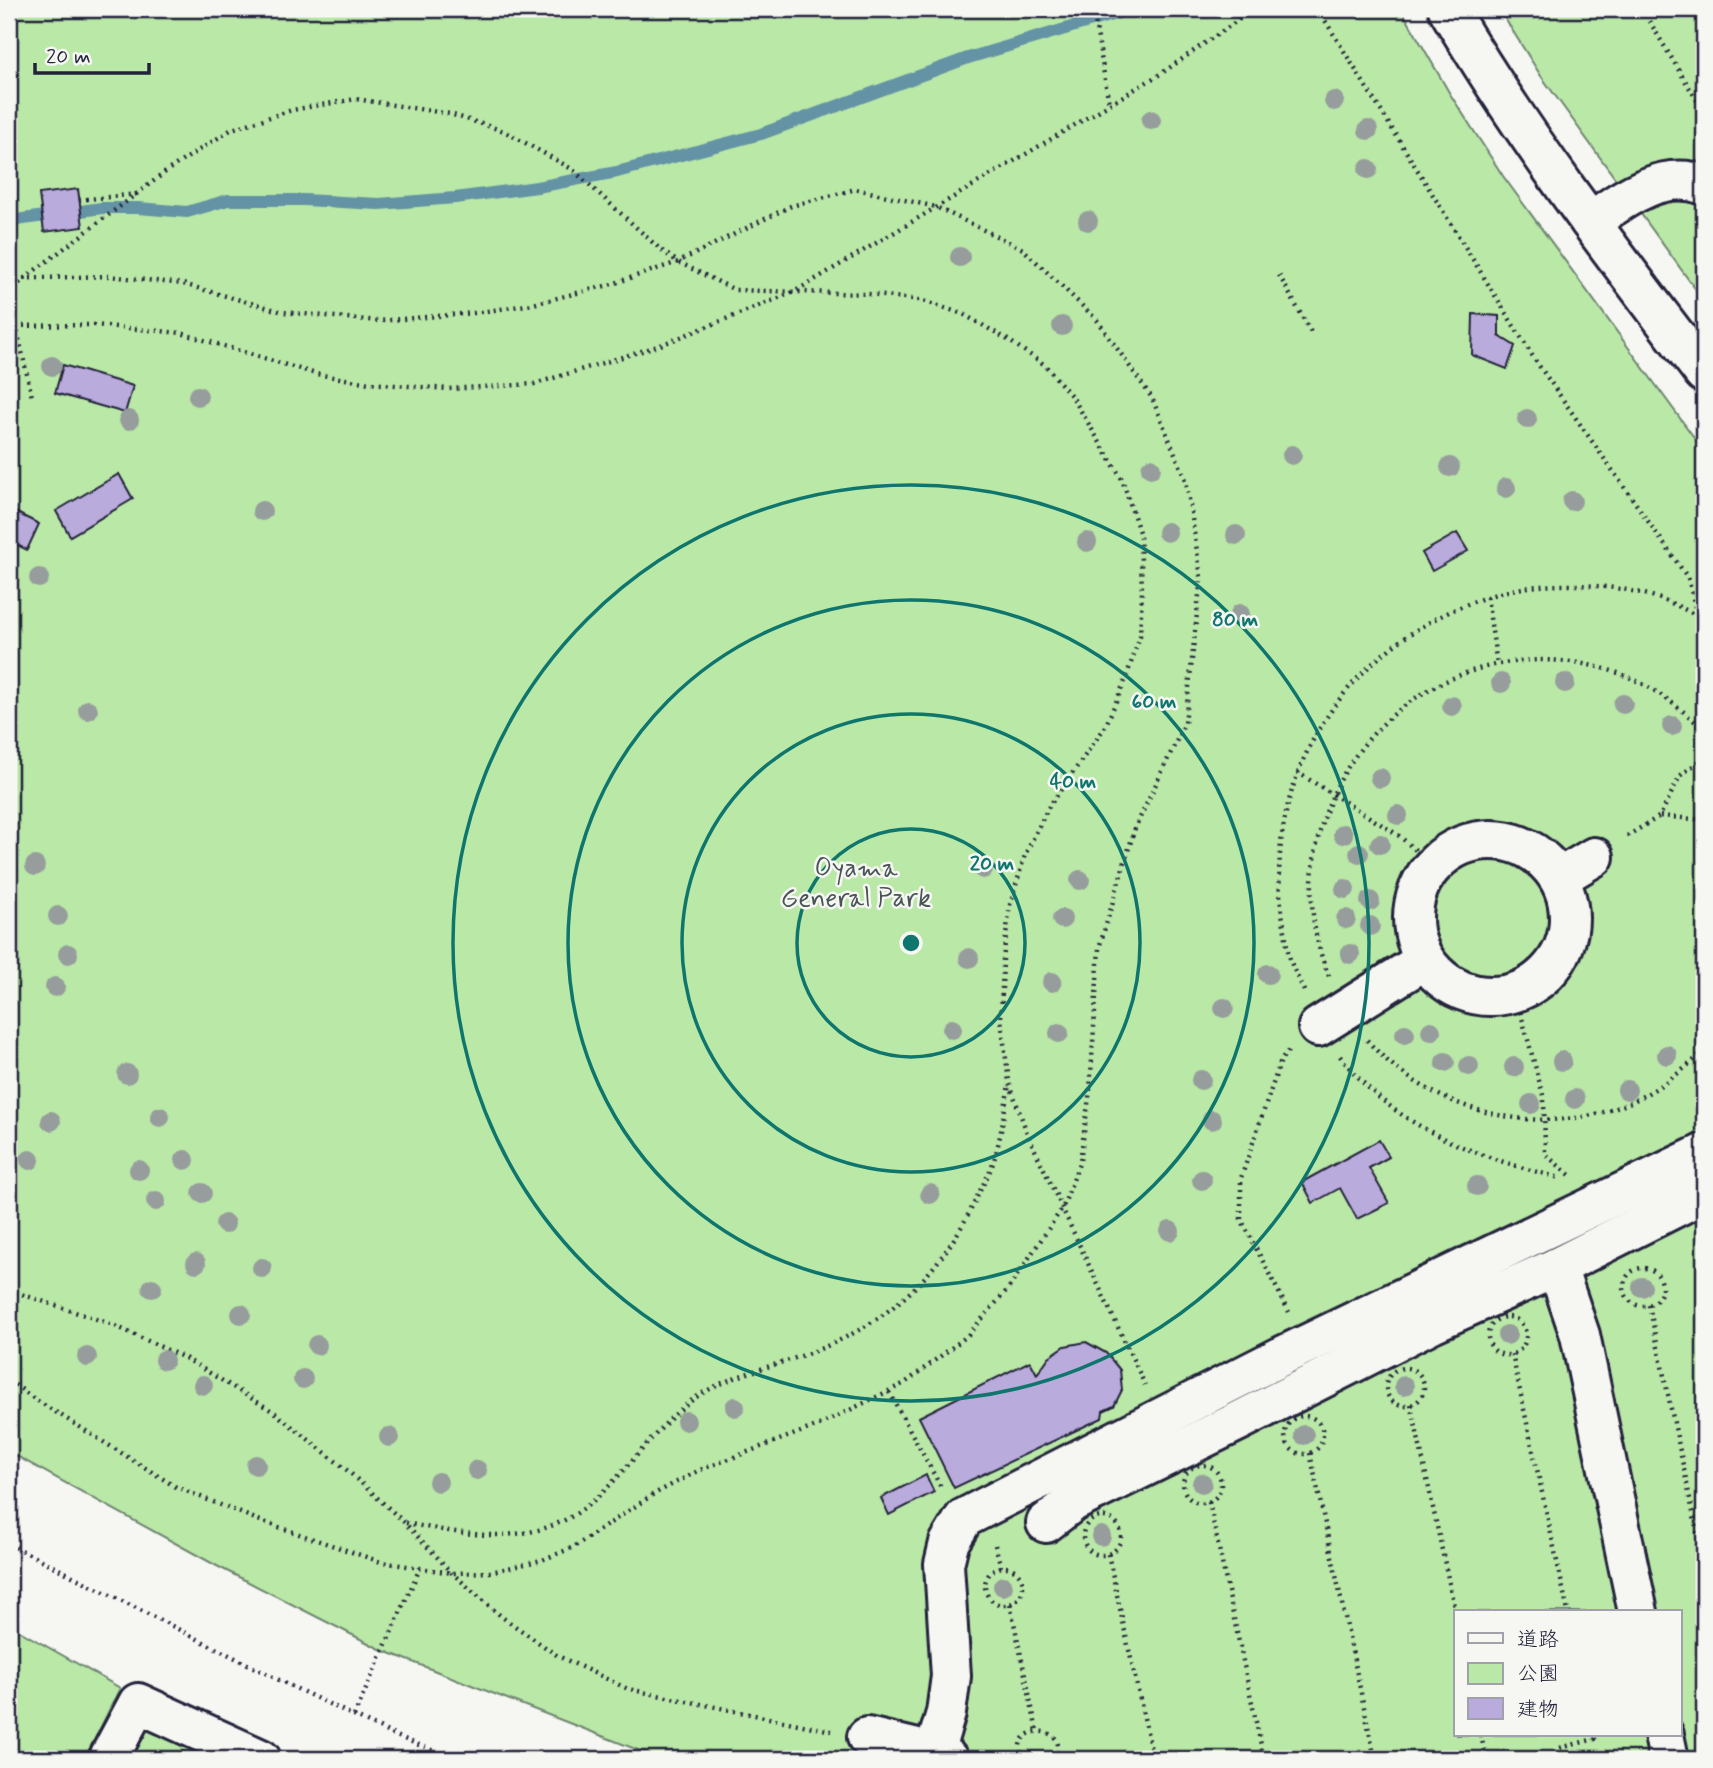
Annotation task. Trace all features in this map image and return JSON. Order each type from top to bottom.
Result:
[{"type":"street","points":[[1448,9],[1480,63],[1533,142],[1704,373]]},
{"type":"street","points":[[1590,222],[1628,196],[1665,180],[1692,180],[1704,185]]},
{"type":"street","points":[[1481,839],[1504,840],[1526,847],[1545,860],[1559,878],[1567,900],[1569,925],[1563,948],[1551,970],[1532,985],[1515,992],[1485,996],[1462,991],[1441,979],[1425,960],[1415,939],[1412,917],[1416,895],[1425,874],[1433,865],[1460,845],[1481,839]]},
{"type":"street","points":[[1559,878],[1594,857]]},
{"type":"street","points":[[1332,1019],[1425,960]]},
{"type":"street","points":[[867,1738],[941,1756],[951,1676],[944,1564],[949,1543],[964,1518],[1282,1356],[1704,1153]]},
{"type":"street","points":[[1046,1523],[1073,1502],[1432,1323],[1556,1267],[1704,1193]]},
{"type":"street","points":[[1556,1267],[1580,1335],[1638,1610]]},
{"type":"street","points":[[108,1759],[138,1703],[261,1759]]},
{"type":"street","points":[[1664,1736],[1669,1759]]},
{"type":"path","points":[[1093,9],[1109,104]]},
{"type":"path","points":[[9,326],[95,325],[181,333],[316,374],[369,383],[448,389],[534,384],[658,346],[793,292],[1162,73],[1254,9]]},
{"type":"path","points":[[1318,9],[1535,360],[1688,578],[1698,616]]},
{"type":"path","points":[[1642,9],[1704,112]]},
{"type":"path","points":[[9,293],[26,277],[171,168],[232,130],[292,110],[356,99],[450,114],[505,131],[572,169],[661,250],[678,262],[735,290],[868,294],[920,300],[963,314],[1045,365],[1073,398],[1122,479],[1140,535],[1140,636],[1125,681],[1105,727],[1048,808],[1025,855],[1010,905],[1003,959],[1001,1020],[1009,1082],[1027,1133],[1148,1392]]},
{"type":"path","points":[[9,279],[108,276],[183,284],[283,312],[378,321],[474,313],[533,304],[609,285],[678,262],[791,206],[856,189],[936,208],[1023,249],[1097,320],[1152,398],[1186,480],[1202,577],[1185,723],[1135,828],[1099,948],[1090,1090],[1080,1161],[1063,1207],[1008,1289],[967,1336],[905,1383],[819,1425],[700,1469],[654,1494],[574,1547],[542,1560],[491,1572],[452,1573],[381,1562],[258,1520],[176,1487],[33,1398],[9,1380]]},
{"type":"path","points":[[79,200],[138,194]]},
{"type":"path","points":[[1279,275],[1312,334]]},
{"type":"path","points":[[16,325],[32,397]]},
{"type":"path","points":[[1704,619],[1665,600],[1602,586],[1538,586],[1475,599],[1418,626],[1367,666],[1326,715],[1297,772],[1281,834],[1279,898],[1290,961],[1332,1019],[1369,1043],[1405,1076],[1446,1100],[1492,1115],[1546,1120],[1587,1116],[1633,1101],[1674,1078],[1704,1051]]},
{"type":"path","points":[[1488,597],[1497,665]]},
{"type":"path","points":[[1515,992],[1544,1099],[1545,1154],[1570,1178],[1467,1150],[1421,1128],[1380,1099],[1345,1062],[1332,1019],[1311,906],[1313,854],[1327,804],[1352,758],[1385,719],[1427,689],[1475,669],[1525,660],[1577,662],[1626,676],[1672,702],[1704,730]]},
{"type":"path","points":[[1594,857],[1660,816],[1680,776],[1704,757]]},
{"type":"path","points":[[1297,772],[1398,835],[1433,865]]},
{"type":"path","points":[[1660,816],[1704,820]]},
{"type":"path","points":[[1292,1318],[1241,1219],[1241,1178],[1281,1060],[1297,1041],[1332,1019]]},
{"type":"path","points":[[405,1523],[453,1532],[502,1535],[558,1524],[581,1510],[605,1490],[662,1427],[696,1397],[721,1384],[818,1350],[866,1328],[905,1299],[946,1253],[993,1164],[1009,1082]]},
{"type":"path","points":[[1647,1269],[1661,1280],[1661,1292],[1649,1306],[1637,1305],[1625,1293],[1626,1280],[1634,1270],[1647,1269]]},
{"type":"path","points":[[9,1290],[111,1324],[185,1358],[274,1412],[348,1471],[405,1523],[452,1573],[502,1617],[558,1656],[628,1689],[867,1738]]},
{"type":"path","points":[[1649,1306],[1704,1564]]},
{"type":"path","points":[[1504,1317],[1521,1323],[1526,1335],[1522,1346],[1513,1354],[1500,1354],[1491,1346],[1489,1340],[1488,1335],[1493,1323],[1504,1317]]},
{"type":"path","points":[[1513,1354],[1568,1610]]},
{"type":"path","points":[[1396,1370],[1414,1370],[1422,1380],[1423,1392],[1416,1402],[1411,1404],[1393,1401],[1386,1391],[1387,1379],[1396,1370]]},
{"type":"path","points":[[1411,1404],[1455,1610]]},
{"type":"path","points":[[1295,1419],[1314,1419],[1322,1428],[1320,1446],[1310,1453],[1298,1453],[1287,1443],[1287,1427],[1295,1419]]},
{"type":"path","points":[[1310,1453],[1375,1759]]},
{"type":"path","points":[[1209,1502],[1264,1759]]},
{"type":"path","points":[[1093,1519],[1111,1519],[1119,1529],[1121,1535],[1117,1546],[1108,1554],[1095,1553],[1086,1546],[1084,1528],[1093,1519]]},
{"type":"path","points":[[995,1543],[1001,1567]]},
{"type":"path","points":[[9,1544],[354,1716],[454,1759]]},
{"type":"path","points":[[1108,1554],[1153,1759]]},
{"type":"path","points":[[1001,1567],[1013,1570],[1022,1580],[1022,1591],[1010,1604],[1003,1605],[992,1601],[986,1591],[986,1579],[995,1569],[1001,1567]]},
{"type":"path","points":[[354,1716],[420,1568]]},
{"type":"path","points":[[1010,1604],[1037,1731]]},
{"type":"path","points":[[1023,1759],[1021,1742],[1025,1736],[1037,1731],[1049,1733],[1057,1742],[1055,1759]]},
{"type":"path","points":[[1481,1736],[1486,1759]]},
{"type":"path","points":[[1560,1748],[1595,1739],[1594,1736]]},
{"type":"green space","name":"Oyama General Park","points":[[9,9],[1401,9],[1450,94],[1503,176],[1704,451],[1704,1759],[661,1759],[382,1650],[217,1566],[9,1452]]},
{"type":"green space","points":[[1499,9],[1704,9],[1704,301],[1541,76]]},
{"type":"green space","points":[[9,1625],[120,1688],[85,1759],[9,1759]]},
{"type":"green space","points":[[138,1703],[261,1759],[108,1759]]},
{"type":"building","points":[[78,189],[83,227],[44,232],[39,194]]},
{"type":"building","points":[[1473,314],[1499,316],[1499,336],[1515,346],[1507,369],[1472,355]]},
{"type":"building","points":[[63,365],[133,386],[125,413],[55,393]]},
{"type":"building","points":[[119,474],[133,499],[70,536],[56,511]]},
{"type":"building","points":[[9,509],[39,524],[27,550],[9,541]]},
{"type":"building","points":[[1457,533],[1468,551],[1432,571],[1422,553]]},
{"type":"building","points":[[1379,1140],[1389,1157],[1369,1168],[1389,1203],[1357,1219],[1340,1188],[1313,1203],[1302,1182]]},
{"type":"building","points":[[1086,1342],[1106,1353],[1120,1370],[1122,1390],[1114,1406],[1103,1411],[1102,1418],[954,1488],[919,1417],[1030,1361],[1037,1374],[1049,1357],[1065,1346]]},
{"type":"building","points":[[926,1475],[934,1492],[889,1515],[881,1498]]},
{"type":"waterway","points":[[9,221],[102,208],[187,212],[228,200],[379,204],[455,198],[537,187],[617,172],[761,134],[968,58],[1132,9]]}]
